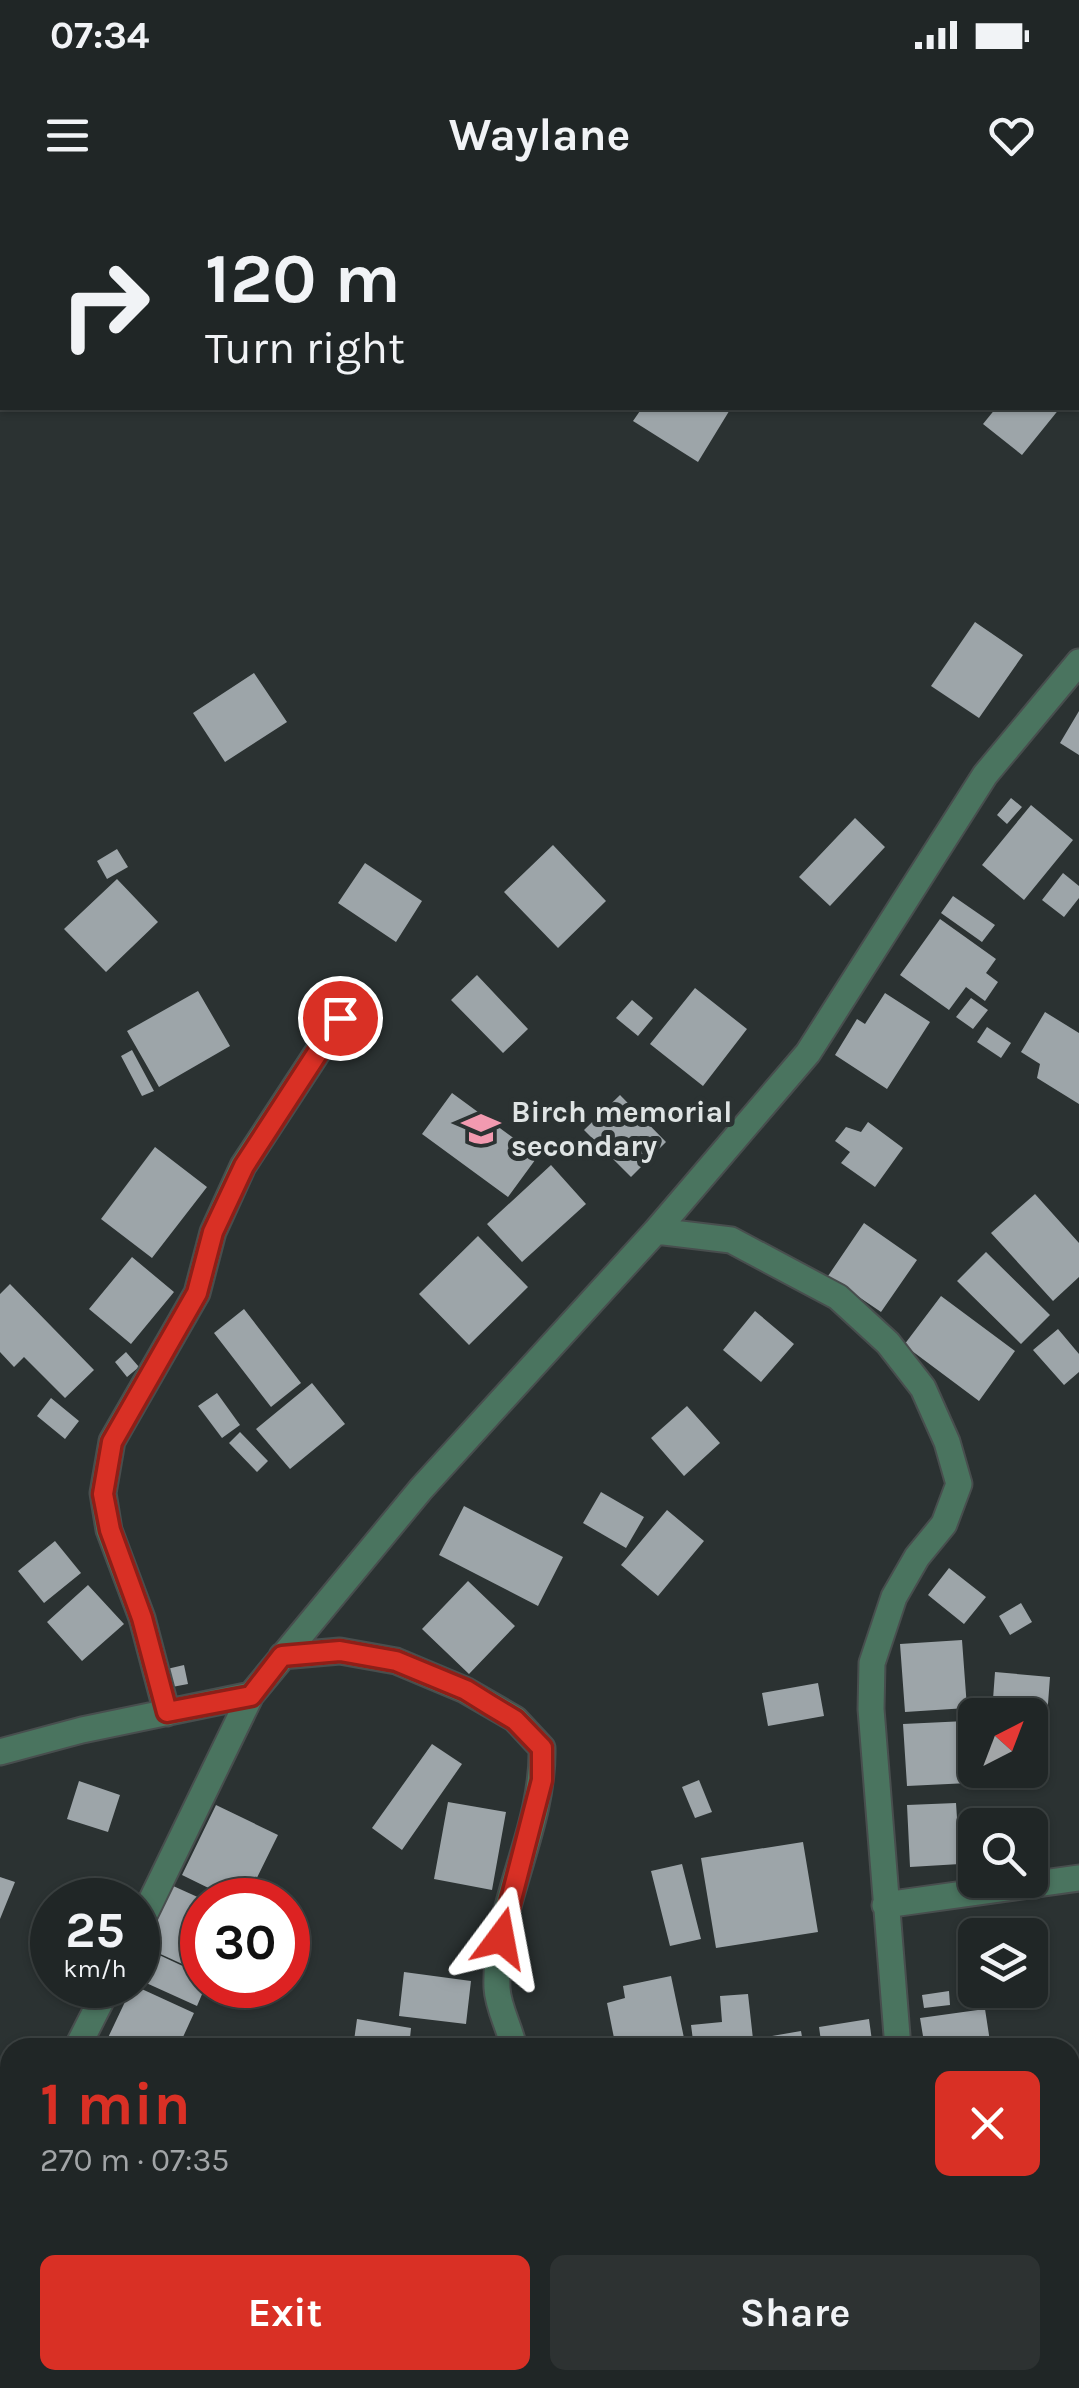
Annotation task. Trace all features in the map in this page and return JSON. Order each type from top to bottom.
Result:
[{"type":"street","points":[[160,1883],[251,1696],[421,1489],[656,1230],[808,1053],[985,775],[1079,662]]},
{"type":"street","points":[[167,1712],[142,1618],[110,1530],[103,1494],[112,1442],[197,1293],[213,1232],[244,1166],[340,1018]]},
{"type":"street","points":[[656,1230],[731,1240],[838,1297],[888,1343],[923,1388],[948,1442],[959,1484],[944,1524],[917,1556],[894,1597],[872,1664],[871,1709],[897,2038]]},
{"type":"street","points":[[282,1656],[340,1651],[396,1661],[466,1690],[515,1720],[542,1748],[542,1780],[501,1938],[497,1992],[511,2038]]},
{"type":"street","points":[[0,1752],[82,1730],[251,1696]]},
{"type":"street","points":[[885,1905],[1079,1878]]},
{"type":"street","points":[[81,2038],[97,2008]]},
{"type":"building","points":[[641,410],[730,410],[698,462],[633,421]]},
{"type":"building","points":[[994,410],[1058,410],[1022,455],[983,424]]},
{"type":"building","points":[[975,622],[1023,655],[979,718],[931,686]]},
{"type":"building","points":[[254,673],[287,722],[225,762],[193,713]]},
{"type":"building","points":[[1079,711],[1079,755],[1060,743]]},
{"type":"building","points":[[1011,798],[1022,807],[1007,824],[997,815]]},
{"type":"building","points":[[1031,805],[1073,840],[1024,900],[982,865]]},
{"type":"building","points":[[855,818],[885,847],[830,906],[799,877]]},
{"type":"building","points":[[553,845],[606,901],[558,948],[504,892]]},
{"type":"building","points":[[117,849],[128,867],[107,879],[97,861]]},
{"type":"building","points":[[365,863],[422,901],[396,942],[338,903]]},
{"type":"building","points":[[1063,873],[1079,886],[1079,898],[1064,917],[1042,900]]},
{"type":"building","points":[[117,879],[158,922],[106,972],[64,929]]},
{"type":"building","points":[[953,896],[995,925],[982,942],[941,913]]},
{"type":"building","points":[[940,919],[996,959],[986,973],[998,982],[985,1001],[966,987],[949,1010],[900,975]]},
{"type":"building","points":[[477,975],[528,1029],[503,1053],[451,1000]]},
{"type":"building","points":[[695,988],[747,1029],[703,1086],[650,1044]]},
{"type":"building","points":[[198,991],[230,1046],[159,1087],[127,1031]]},
{"type":"building","points":[[885,993],[930,1022],[887,1089],[835,1055],[857,1019],[865,1024]]},
{"type":"building","points":[[971,998],[988,1010],[973,1029],[956,1017]]},
{"type":"building","points":[[632,1000],[653,1018],[638,1036],[616,1018]]},
{"type":"building","points":[[1045,1012],[1079,1033],[1079,1104],[1037,1078],[1040,1064],[1021,1052]]},
{"type":"building","points":[[987,1027],[1011,1043],[1001,1058],[977,1042]]},
{"type":"building","points":[[132,1050],[154,1091],[142,1096],[121,1056]]},
{"type":"building","points":[[452,1093],[538,1156],[508,1197],[422,1134]]},
{"type":"building","points":[[620,1095],[666,1142],[631,1177],[584,1130]]},
{"type":"building","points":[[868,1122],[903,1148],[875,1187],[841,1163],[850,1152],[835,1141],[846,1127],[861,1132]]},
{"type":"building","points":[[155,1147],[207,1187],[152,1258],[101,1219]]},
{"type":"building","points":[[551,1165],[586,1204],[522,1262],[487,1224]]},
{"type":"building","points":[[1035,1194],[1079,1243],[1079,1277],[1053,1301],[991,1233]]},
{"type":"building","points":[[864,1223],[917,1260],[881,1312],[828,1276]]},
{"type":"building","points":[[478,1236],[528,1287],[469,1345],[419,1294]]},
{"type":"building","points":[[986,1252],[1050,1315],[1021,1344],[957,1281]]},
{"type":"building","points":[[132,1257],[174,1292],[131,1344],[89,1309]]},
{"type":"building","points":[[10,1284],[94,1370],[65,1398],[24,1357],[14,1367],[0,1352],[0,1294]]},
{"type":"building","points":[[941,1296],[1015,1351],[979,1401],[904,1345]]},
{"type":"building","points":[[244,1309],[301,1383],[271,1407],[214,1333]]},
{"type":"building","points":[[755,1311],[794,1344],[761,1382],[723,1350]]},
{"type":"building","points":[[1058,1329],[1079,1354],[1079,1372],[1064,1385],[1033,1350]]},
{"type":"building","points":[[126,1352],[139,1367],[127,1377],[115,1362]]},
{"type":"building","points":[[312,1383],[345,1424],[290,1469],[256,1429]]},
{"type":"building","points":[[217,1393],[240,1425],[222,1438],[198,1406]]},
{"type":"building","points":[[51,1398],[79,1421],[65,1439],[37,1416]]},
{"type":"building","points":[[687,1406],[720,1443],[684,1476],[651,1438]]},
{"type":"building","points":[[240,1432],[268,1461],[257,1472],[229,1443]]},
{"type":"building","points":[[601,1492],[644,1517],[626,1548],[583,1523]]},
{"type":"building","points":[[464,1506],[563,1557],[538,1606],[439,1555]]},
{"type":"building","points":[[667,1510],[704,1541],[658,1596],[621,1565]]},
{"type":"building","points":[[55,1541],[81,1573],[44,1603],[18,1571]]},
{"type":"building","points":[[949,1568],[986,1597],[964,1624],[928,1595]]},
{"type":"building","points":[[468,1581],[515,1626],[469,1674],[422,1629]]},
{"type":"building","points":[[88,1585],[124,1624],[82,1661],[47,1622]]},
{"type":"building","points":[[1021,1603],[1032,1622],[1010,1635],[999,1616]]},
{"type":"building","points":[[962,1640],[966,1698],[958,1698],[958,1709],[905,1712],[900,1644]]},
{"type":"building","points":[[184,1665],[188,1684],[172,1687],[167,1669]]},
{"type":"building","points":[[995,1672],[1050,1677],[1048,1704],[1048,1698],[993,1698]]},
{"type":"building","points":[[818,1683],[824,1716],[768,1726],[762,1693]]},
{"type":"building","points":[[958,1721],[958,1784],[907,1786],[903,1724]]},
{"type":"building","points":[[432,1744],[462,1764],[402,1850],[372,1828]]},
{"type":"building","points":[[699,1780],[712,1812],[695,1818],[682,1787]]},
{"type":"building","points":[[79,1781],[120,1795],[108,1832],[67,1819]]},
{"type":"building","points":[[448,1802],[506,1812],[492,1890],[434,1879]]},
{"type":"building","points":[[956,1803],[958,1864],[910,1867],[907,1805]]},
{"type":"building","points":[[216,1805],[278,1835],[257,1878],[182,1875]]},
{"type":"building","points":[[803,1842],[818,1932],[716,1948],[701,1858]]},
{"type":"building","points":[[682,1864],[701,1939],[670,1946],[651,1871]]},
{"type":"building","points":[[0,1877],[15,1882],[0,1919]]},
{"type":"building","points":[[171,1885],[180,1889],[180,1963],[160,1954],[160,1911]]},
{"type":"building","points":[[160,1955],[180,1965],[180,1998],[160,1989]]},
{"type":"building","points":[[404,1972],[471,1981],[466,2024],[399,2016]]},
{"type":"building","points":[[671,1976],[684,2038],[614,2038],[607,2003],[625,1998],[623,1986]]},
{"type":"building","points":[[949,1991],[950,2005],[924,2008],[922,1995]]},
{"type":"building","points":[[748,1994],[753,2038],[693,2038],[691,2025],[722,2022],[720,1996]]},
{"type":"building","points":[[160,1997],[194,2013],[183,2038],[108,2038],[122,2008],[160,2008]]},
{"type":"building","points":[[985,2009],[989,2038],[923,2038],[920,2018]]},
{"type":"building","points":[[357,2019],[411,2028],[410,2038],[354,2038]]},
{"type":"building","points":[[869,2019],[872,2038],[821,2038],[819,2027]]},
{"type":"building","points":[[801,2031],[802,2038],[772,2038]]},
{"type":"place","name":"Birch memorial secondary","points":[[481,1129]]},
{"type":"route","points":[[340,1018],[244,1166],[213,1232],[197,1293],[112,1442],[103,1494],[110,1530],[142,1618],[167,1712],[251,1696],[282,1656],[340,1651],[396,1661],[466,1690],[515,1720],[542,1748],[542,1780],[501,1938]]}]
